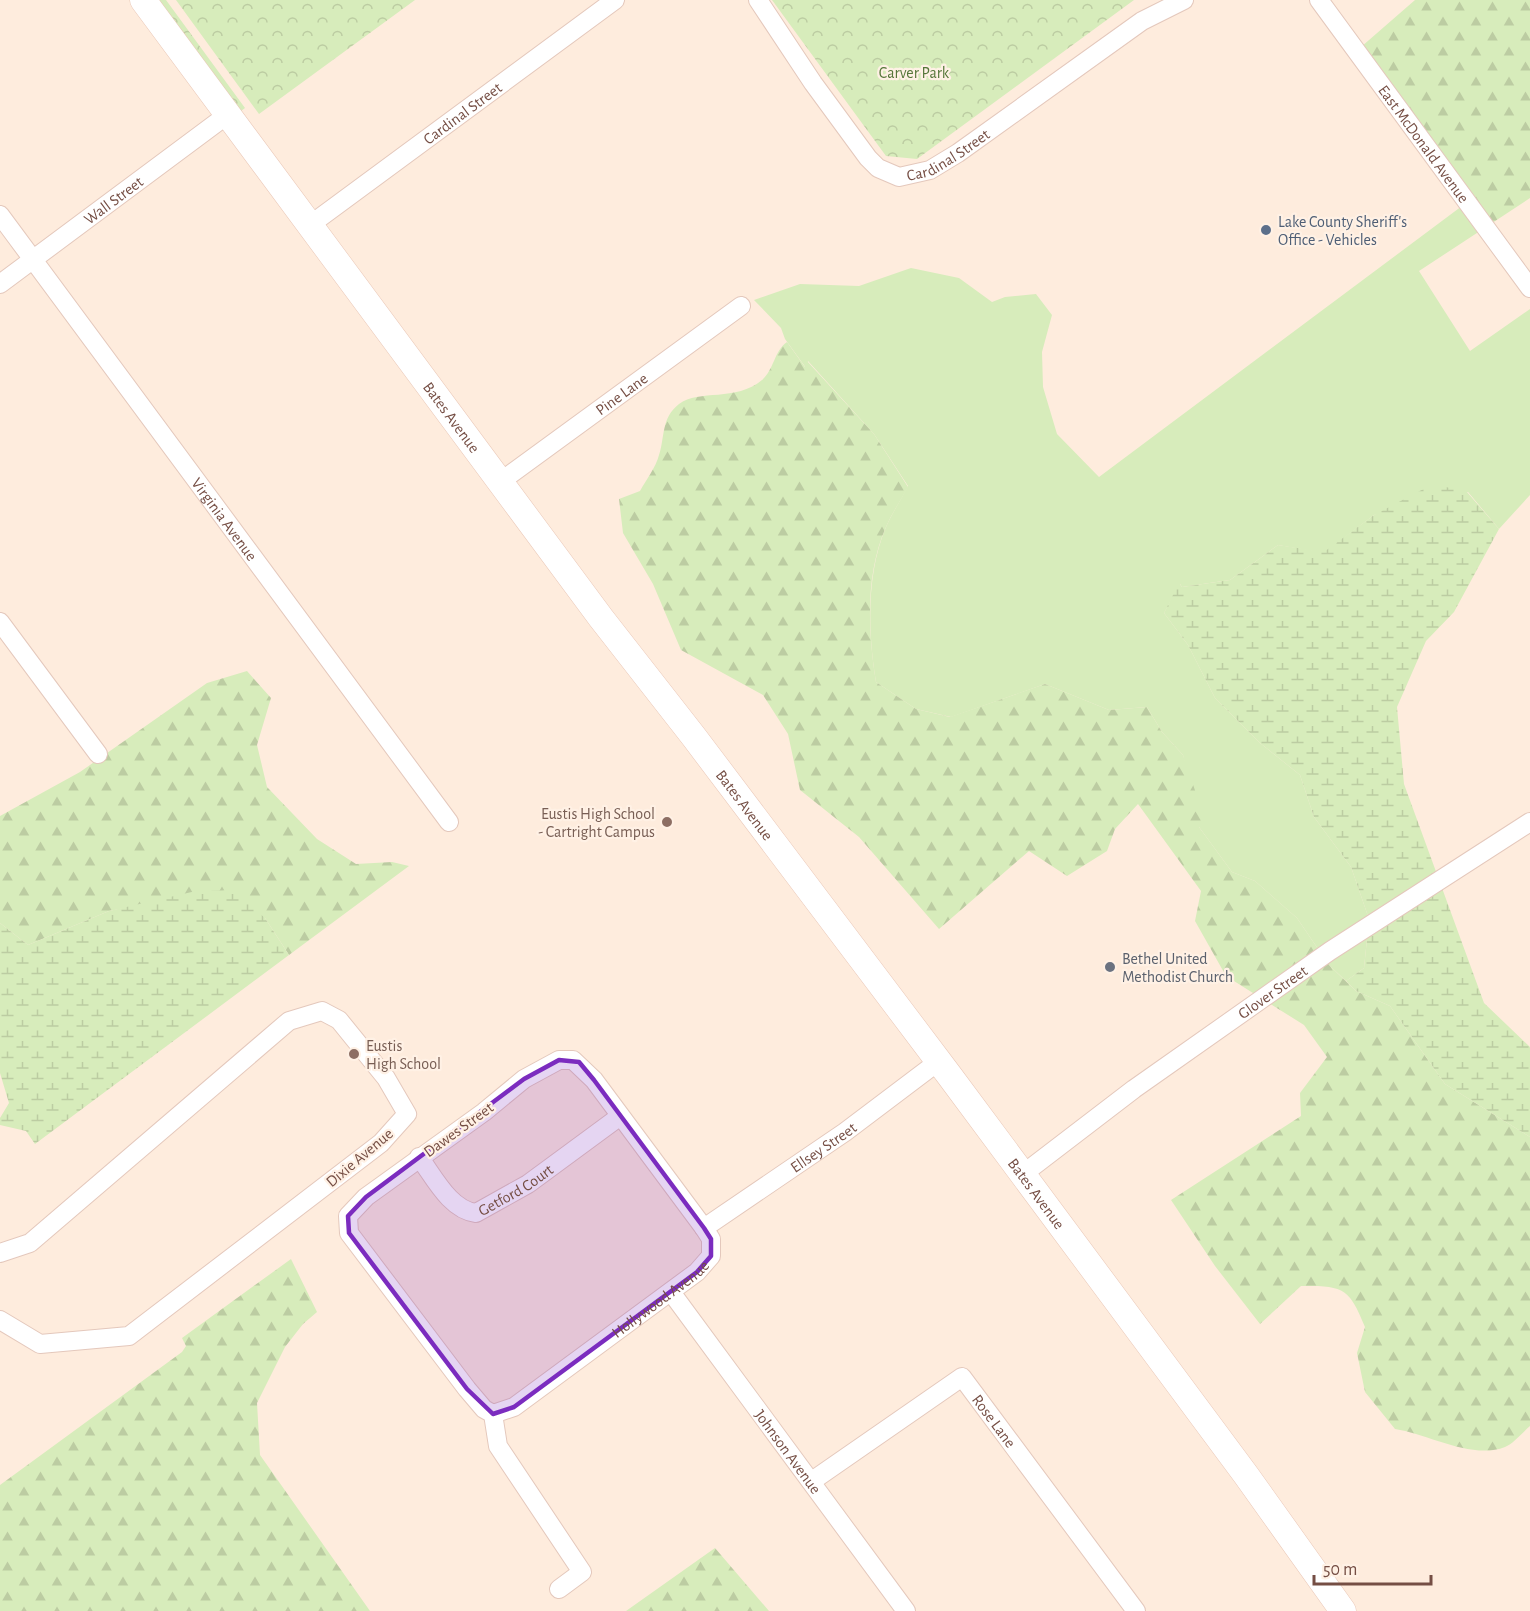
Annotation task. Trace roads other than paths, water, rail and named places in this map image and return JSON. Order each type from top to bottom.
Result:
[{"type":"street","name":"Bates Avenue","points":[[143,0],[500,482],[939,1061],[1246,1475],[1343,1611]]},
{"type":"street","name":"Cardinal Street","points":[[310,225],[615,0]]},
{"type":"street","name":"Cardinal Street","points":[[758,0],[813,83],[868,158],[878,168],[899,177],[930,170],[958,153],[1142,21],[1184,0]]},
{"type":"street","name":"East McDonald Avenue","points":[[1319,0],[1530,288]]},
{"type":"street","name":"Wall Street","points":[[0,284],[227,115]]},
{"type":"street","name":"Virginia Avenue","points":[[0,214],[449,822]]},
{"type":"street","name":"Pine Lane","points":[[500,482],[741,306]]},
{"type":"street","points":[[0,622],[98,754]]},
{"type":"street","name":"Glover Street","points":[[1023,1174],[1129,1093],[1321,957],[1530,822]]},
{"type":"street","name":"Dixie Avenue","points":[[0,1253],[30,1243],[289,1021],[322,1011],[339,1020],[386,1078],[407,1114],[381,1143],[129,1336],[40,1344],[0,1320]]},
{"type":"street","name":"Dawes Street","points":[[493,1414],[484,1408],[467,1389],[349,1233],[347,1225],[350,1213],[366,1197],[484,1112],[524,1079],[559,1060],[573,1060]]},
{"type":"street","name":"Hollywood Avenue","points":[[493,1414],[514,1407],[671,1292],[697,1272],[711,1256],[711,1239],[704,1228],[619,1117],[594,1080],[579,1062],[573,1060]]},
{"type":"street","name":"Ellsey Street","points":[[704,1228],[845,1132],[939,1061]]},
{"type":"street","name":"Getford Court","points":[[419,1157],[458,1206],[468,1212],[476,1213],[528,1184],[619,1117]]},
{"type":"street","name":"Johnson Avenue","points":[[671,1292],[906,1611]]},
{"type":"street","name":"Rose Lane","points":[[812,1481],[962,1377],[1136,1611]]},
{"type":"street","points":[[493,1414],[498,1446],[582,1572],[559,1589]]},
{"type":"place","name":"Lake County Sheriff's Office - Vehicles","points":[[1266,230]]},
{"type":"place","name":"Eustis High School - Cartright Campus","points":[[667,822]]},
{"type":"place","name":"Bethel United Methodist Church","points":[[1110,967]]},
{"type":"place","name":"Eustis High School","points":[[354,1054]]},
{"type":"park label","name":"Carver Park","points":[[914,72]]}]
